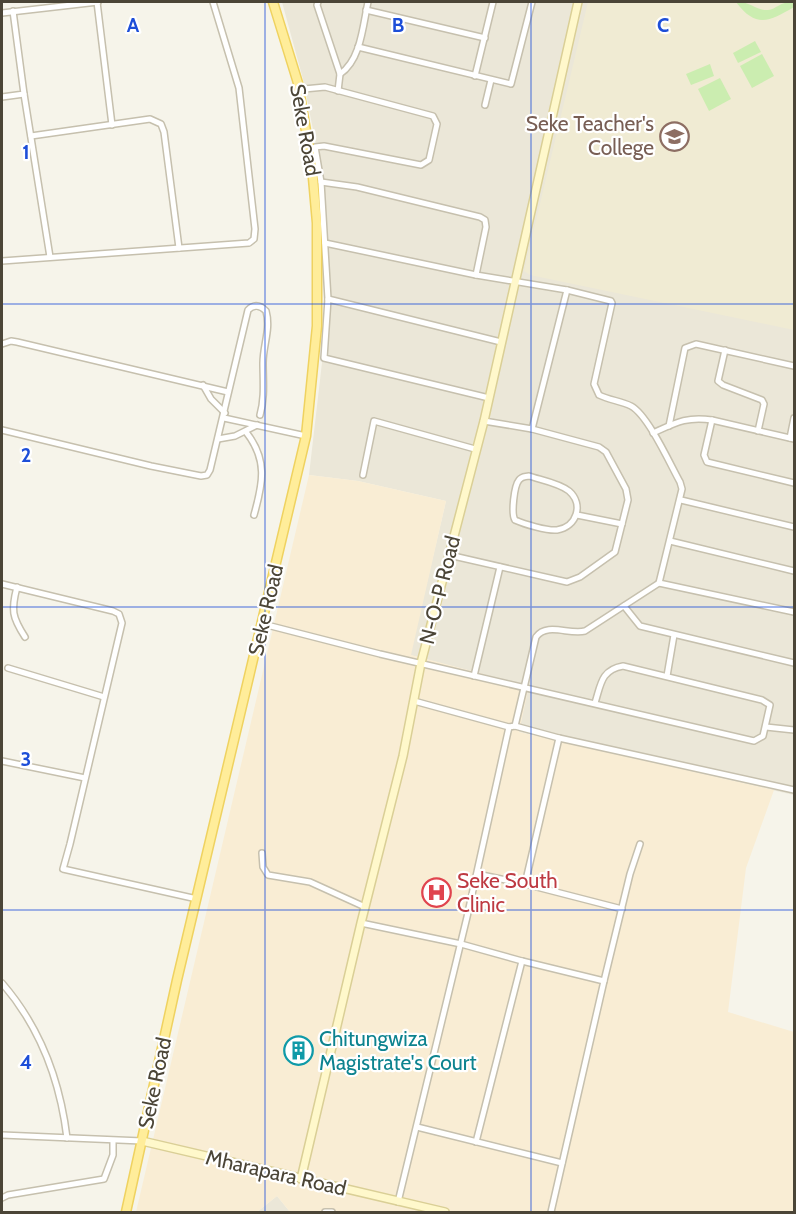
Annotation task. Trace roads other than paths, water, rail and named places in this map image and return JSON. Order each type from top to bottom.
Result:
[{"type":"main road","name":"Seke Road","points":[[126,1212],[306,436],[317,326],[317,223],[312,167],[298,83],[273,2]]},
{"type":"street","points":[[2,13],[97,2],[112,124]]},
{"type":"street","points":[[2,261],[249,243],[256,235],[239,88],[213,2]]},
{"type":"street","points":[[318,2],[317,6],[340,74],[338,91]]},
{"type":"street","points":[[340,74],[350,68],[358,47],[368,2]]},
{"type":"street","points":[[475,76],[492,2]]},
{"type":"street","points":[[358,47],[511,84],[532,2]]},
{"type":"street","name":"N-O-P Road","points":[[301,1179],[403,756],[421,663],[484,421],[578,2]]},
{"type":"street","points":[[366,10],[485,38]]},
{"type":"street","points":[[13,11],[51,257]]},
{"type":"street","points":[[484,105],[490,80]]},
{"type":"street","points":[[304,90],[325,87],[433,116],[437,124],[429,160],[421,165],[324,146],[315,147],[321,182],[328,299],[324,358],[489,398]]},
{"type":"street","points":[[2,97],[24,94]]},
{"type":"street","points":[[31,136],[150,119],[160,124],[165,132],[179,248]]},
{"type":"street","points":[[321,182],[357,187],[485,220],[486,226],[476,275]]},
{"type":"street","points":[[325,243],[476,275],[567,290],[611,301],[594,384],[599,395],[634,409],[653,433],[682,489],[659,583],[585,631],[572,633],[547,629],[536,637],[512,726],[398,1202]]},
{"type":"street","points":[[532,429],[567,290]]},
{"type":"street","points":[[328,299],[501,342]]},
{"type":"street","points":[[2,430],[151,466],[201,476],[209,473],[225,415],[228,392],[248,310],[251,307],[262,307],[269,321],[263,361],[264,392],[260,415]]},
{"type":"street","points":[[2,344],[17,342],[228,392]]},
{"type":"street","points":[[669,426],[685,348],[692,344],[795,366]]},
{"type":"street","points":[[725,350],[718,381],[723,386],[762,400],[764,404],[758,431]]},
{"type":"street","points":[[203,386],[225,415],[256,425],[306,436]]},
{"type":"street","points":[[653,433],[697,417],[792,438],[795,418]]},
{"type":"street","points":[[712,420],[704,455],[707,462],[795,483]]},
{"type":"street","points":[[363,475],[374,421],[475,449]]},
{"type":"street","points":[[449,555],[561,581],[574,580],[615,552],[628,500],[627,492],[606,452],[595,445],[532,429],[484,421]]},
{"type":"street","points":[[218,439],[246,432],[256,425]]},
{"type":"street","points":[[246,432],[260,454],[262,465],[261,493],[254,515]]},
{"type":"street","points":[[529,476],[565,489],[576,499],[577,515],[567,526],[555,531],[515,520],[512,512],[518,482],[523,477],[529,476]]},
{"type":"street","points":[[681,500],[795,527]]},
{"type":"street","points":[[577,515],[622,524]]},
{"type":"street","points":[[670,541],[795,571]]},
{"type":"street","points":[[474,676],[500,567]]},
{"type":"street","points":[[659,583],[795,612]]},
{"type":"street","points":[[2,584],[114,611],[119,614],[122,623],[63,869],[197,899]]},
{"type":"street","points":[[17,586],[12,605],[13,613],[25,637]]},
{"type":"street","points":[[624,606],[640,626],[795,663]]},
{"type":"street","points":[[263,624],[754,741],[763,736],[770,705],[766,701],[623,666],[613,668],[604,675],[595,703]]},
{"type":"street","points":[[667,676],[674,635]]},
{"type":"street","points":[[8,668],[104,697]]},
{"type":"street","points":[[414,700],[559,738],[795,790]]},
{"type":"street","points":[[766,727],[795,730]]},
{"type":"street","points":[[525,884],[559,738]]},
{"type":"street","points":[[2,761],[85,778]]},
{"type":"street","points":[[551,1212],[604,981],[640,844]]},
{"type":"street","points":[[262,853],[263,867],[268,875],[310,882],[365,908]]},
{"type":"street","points":[[477,874],[622,909]]},
{"type":"street","points":[[361,923],[461,944],[522,962],[604,981]]},
{"type":"street","points":[[476,1142],[522,962]]},
{"type":"street","points":[[2,983],[17,1000],[40,1038],[63,1106],[67,1138]]},
{"type":"street","points":[[417,1128],[562,1163]]},
{"type":"street","points":[[2,1135],[142,1142]]},
{"type":"street","points":[[2,1198],[8,1195],[104,1179],[113,1155],[113,1141]]},
{"type":"street","name":"Mharapara Road","points":[[142,1142],[445,1212]]},
{"type":"street","points":[[325,1212],[332,1212]]},
{"type":"place","name":"Seke Teacher's College","points":[[675,136]]},
{"type":"place","name":"Seke South Clinic","points":[[436,893]]},
{"type":"place","name":"Chitungwiza Magistrate's Court","points":[[298,1051]]}]
